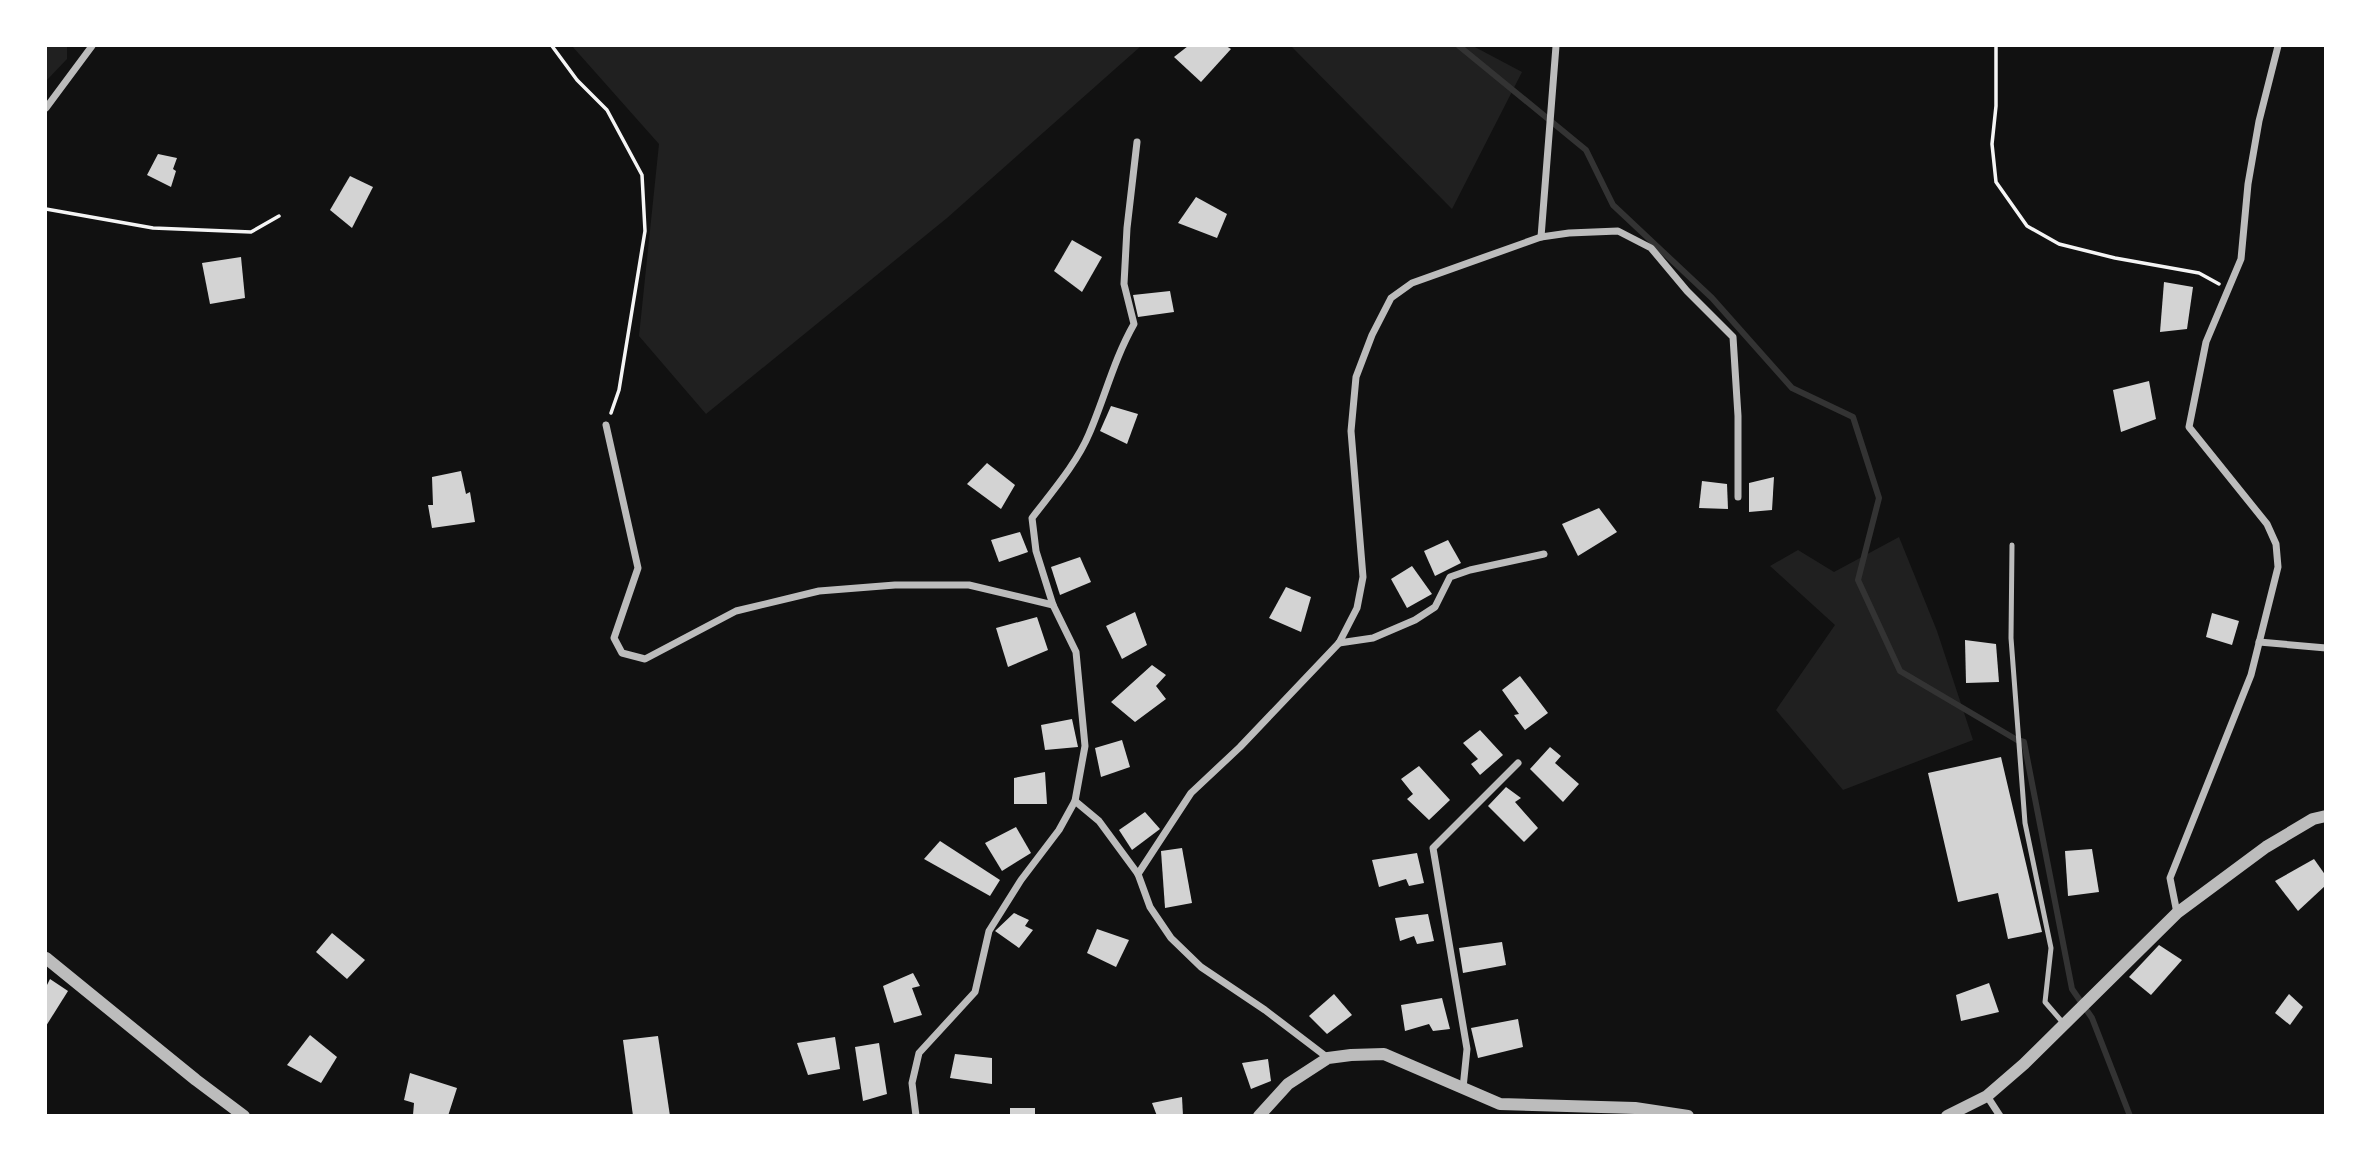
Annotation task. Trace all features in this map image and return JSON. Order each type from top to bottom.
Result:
[{"type":"street","points":[[46,108],[92,46]]},
{"type":"street","points":[[1541,237],[1556,46]]},
{"type":"street","points":[[2177,913],[2170,878],[2251,675],[2278,567],[2276,544],[2267,524],[2189,427],[2206,342],[2241,259],[2248,184],[2259,121],[2278,46]]},
{"type":"street","points":[[916,1115],[912,1083],[919,1053],[975,992],[989,931],[1021,880],[1059,830],[1075,801],[1085,746],[1076,652],[1053,605],[1036,551],[1032,518],[1088,436],[1121,348],[1134,324],[1124,284],[1127,228],[1137,142]]},
{"type":"street","points":[[1138,874],[1191,793],[1240,747],[1339,643],[1357,608],[1363,577],[1351,431],[1356,377],[1372,335],[1391,298],[1412,283],[1541,237],[1618,231],[1651,248],[1733,337],[1738,416],[1738,496]]},
{"type":"street","points":[[607,425],[638,568],[614,638],[622,653],[645,659],[736,611],[819,591],[895,585],[969,585],[1053,605]]},
{"type":"street","points":[[1339,643],[1373,638],[1415,620],[1435,607],[1450,577],[1544,554]]},
{"type":"street","points":[[2259,642],[2326,648]]},
{"type":"street","points":[[1463,1088],[1467,1049],[1433,848],[1518,763]]},
{"type":"street","points":[[1075,801],[1099,821],[1138,874],[1150,906],[1171,938],[1202,967],[1328,1058]]},
{"type":"street","points":[[1947,1115],[1987,1096],[2024,1064],[2177,913],[2266,847],[2312,819],[2326,816]]},
{"type":"street","points":[[47,963],[244,1115]]},
{"type":"street","points":[[1259,1115],[1288,1084],[1328,1058],[1384,1054],[1500,1104],[1634,1108],[1688,1115]]},
{"type":"street","points":[[1987,1096],[2000,1115]]},
{"type":"lane","points":[[2012,545],[2011,638],[2025,823],[2051,948],[2045,1002],[2064,1024]]},
{"type":"path","points":[[552,46],[577,80],[607,110],[642,174],[645,231],[619,390],[607,425]]},
{"type":"path","points":[[1996,46],[1996,106],[1992,145],[1996,183],[2027,226],[2059,244],[2115,258],[2199,273],[2229,289]]},
{"type":"path","points":[[46,209],[153,228],[251,232],[279,216]]},
{"type":"shaded area","points":[[46,46],[67,46],[67,59],[46,81]]},
{"type":"shaded area","points":[[572,46],[1141,46],[947,218],[706,414],[639,336],[659,144]]},
{"type":"shaded area","points":[[1291,46],[1473,46],[1522,72],[1452,209]]},
{"type":"shaded area","points":[[1899,537],[1937,631],[1973,740],[1843,790],[1776,710],[1835,625],[1770,566],[1798,550],[1834,572]]},
{"type":"building","points":[[1188,46],[1226,46],[1231,49],[1201,82],[1174,57]]},
{"type":"building","points":[[158,154],[177,158],[171,187],[147,175]]},
{"type":"building","points":[[350,176],[373,187],[352,228],[330,210]]},
{"type":"building","points":[[1196,197],[1227,214],[1217,238],[1178,223]]},
{"type":"building","points":[[1072,240],[1102,257],[1082,292],[1054,271]]},
{"type":"building","points":[[241,257],[245,298],[210,304],[202,263]]},
{"type":"building","points":[[2164,282],[2193,287],[2187,329],[2160,332]]},
{"type":"building","points":[[1170,291],[1174,312],[1138,317],[1133,295]]},
{"type":"building","points":[[2149,381],[2156,419],[2121,432],[2113,390]]},
{"type":"building","points":[[1111,406],[1138,414],[1127,444],[1100,431]]},
{"type":"building","points":[[987,463],[1015,485],[1001,509],[967,484]]},
{"type":"building","points":[[461,471],[466,494],[470,492],[475,522],[432,528],[428,505],[433,505],[432,477]]},
{"type":"building","points":[[1774,477],[1772,510],[1749,512],[1749,483]]},
{"type":"building","points":[[1702,481],[1727,484],[1728,509],[1699,508]]},
{"type":"building","points":[[1599,508],[1617,532],[1578,556],[1562,524]]},
{"type":"building","points":[[1020,532],[1028,552],[999,562],[991,540]]},
{"type":"building","points":[[1448,540],[1461,563],[1435,576],[1424,551]]},
{"type":"building","points":[[1080,557],[1091,582],[1060,595],[1051,567]]},
{"type":"building","points":[[1412,566],[1432,594],[1407,608],[1391,579]]},
{"type":"building","points":[[1286,587],[1311,597],[1301,632],[1269,618]]},
{"type":"building","points":[[1135,612],[1147,645],[1122,659],[1106,626]]},
{"type":"building","points":[[2212,613],[2239,621],[2232,645],[2206,637]]},
{"type":"building","points":[[1037,617],[1048,650],[1008,667],[996,628]]},
{"type":"building","points":[[1965,640],[1996,644],[1999,682],[1966,683]]},
{"type":"building","points":[[1152,665],[1166,675],[1156,686],[1166,699],[1135,722],[1111,702]]},
{"type":"building","points":[[1520,676],[1548,713],[1525,730],[1514,715],[1519,714],[1502,690]]},
{"type":"building","points":[[1072,719],[1078,747],[1045,750],[1041,725]]},
{"type":"building","points":[[1480,730],[1503,755],[1480,775],[1471,764],[1478,759],[1463,743]]},
{"type":"building","points":[[1122,740],[1130,767],[1101,777],[1095,748]]},
{"type":"building","points":[[1550,747],[1561,756],[1555,763],[1579,784],[1563,802],[1530,769]]},
{"type":"building","points":[[2001,757],[2042,932],[2008,939],[1998,893],[1958,902],[1928,773]]},
{"type":"building","points":[[1419,766],[1450,800],[1429,820],[1407,799],[1413,794],[1401,779]]},
{"type":"building","points":[[1045,772],[1047,804],[1014,804],[1014,778]]},
{"type":"building","points":[[1506,787],[1521,798],[1515,802],[1538,828],[1524,842],[1488,806]]},
{"type":"building","points":[[1145,812],[1160,829],[1132,850],[1119,830]]},
{"type":"building","points":[[1016,827],[1031,853],[1002,871],[985,843]]},
{"type":"building","points":[[940,841],[1000,880],[990,896],[924,859]]},
{"type":"building","points":[[1182,848],[1192,903],[1165,908],[1161,851]]},
{"type":"building","points":[[2092,849],[2099,892],[2068,896],[2065,851]]},
{"type":"building","points":[[1417,853],[1424,883],[1409,886],[1406,879],[1379,887],[1372,860]]},
{"type":"building","points":[[2314,859],[2326,876],[2326,885],[2298,911],[2275,881]]},
{"type":"building","points":[[1014,913],[1029,920],[1025,926],[1033,930],[1019,948],[995,931]]},
{"type":"building","points":[[1428,914],[1434,941],[1417,944],[1414,936],[1400,941],[1395,918]]},
{"type":"building","points":[[1097,929],[1129,940],[1116,967],[1087,953]]},
{"type":"building","points":[[332,933],[365,960],[347,979],[316,952]]},
{"type":"building","points":[[1502,942],[1506,965],[1463,973],[1459,948]]},
{"type":"building","points":[[2159,945],[2182,960],[2151,995],[2129,977]]},
{"type":"building","points":[[913,973],[920,986],[912,988],[922,1015],[894,1023],[883,986]]},
{"type":"building","points":[[50,979],[68,991],[46,1026],[46,987]]},
{"type":"building","points":[[1989,983],[1999,1012],[1961,1021],[1956,995]]},
{"type":"building","points":[[1334,994],[1352,1015],[1327,1034],[1309,1016]]},
{"type":"building","points":[[2289,994],[2303,1007],[2290,1025],[2275,1013]]},
{"type":"building","points":[[1442,998],[1450,1029],[1433,1031],[1429,1024],[1405,1031],[1401,1005]]},
{"type":"building","points":[[1518,1019],[1523,1047],[1478,1058],[1471,1028]]},
{"type":"building","points":[[310,1035],[337,1057],[321,1083],[287,1065]]},
{"type":"building","points":[[658,1036],[670,1116],[633,1116],[623,1040]]},
{"type":"building","points":[[835,1037],[840,1069],[808,1075],[797,1043]]},
{"type":"building","points":[[879,1043],[887,1094],[863,1101],[855,1047]]},
{"type":"building","points":[[955,1054],[992,1058],[992,1084],[950,1078]]},
{"type":"building","points":[[1268,1059],[1271,1081],[1251,1089],[1242,1063]]},
{"type":"building","points":[[410,1073],[457,1088],[448,1116],[413,1115],[414,1103],[404,1100]]},
{"type":"building","points":[[1182,1097],[1183,1116],[1157,1116],[1152,1103]]},
{"type":"building","points":[[1010,1108],[1035,1108],[1035,1116],[1010,1116]]},
{"type":"waterway","points":[[1459,46],[1586,150],[1613,205],[1712,298],[1792,388],[1853,417],[1879,498],[1858,580],[1900,671],[2024,742],[2072,989],[2092,1018],[2130,1116]]}]
